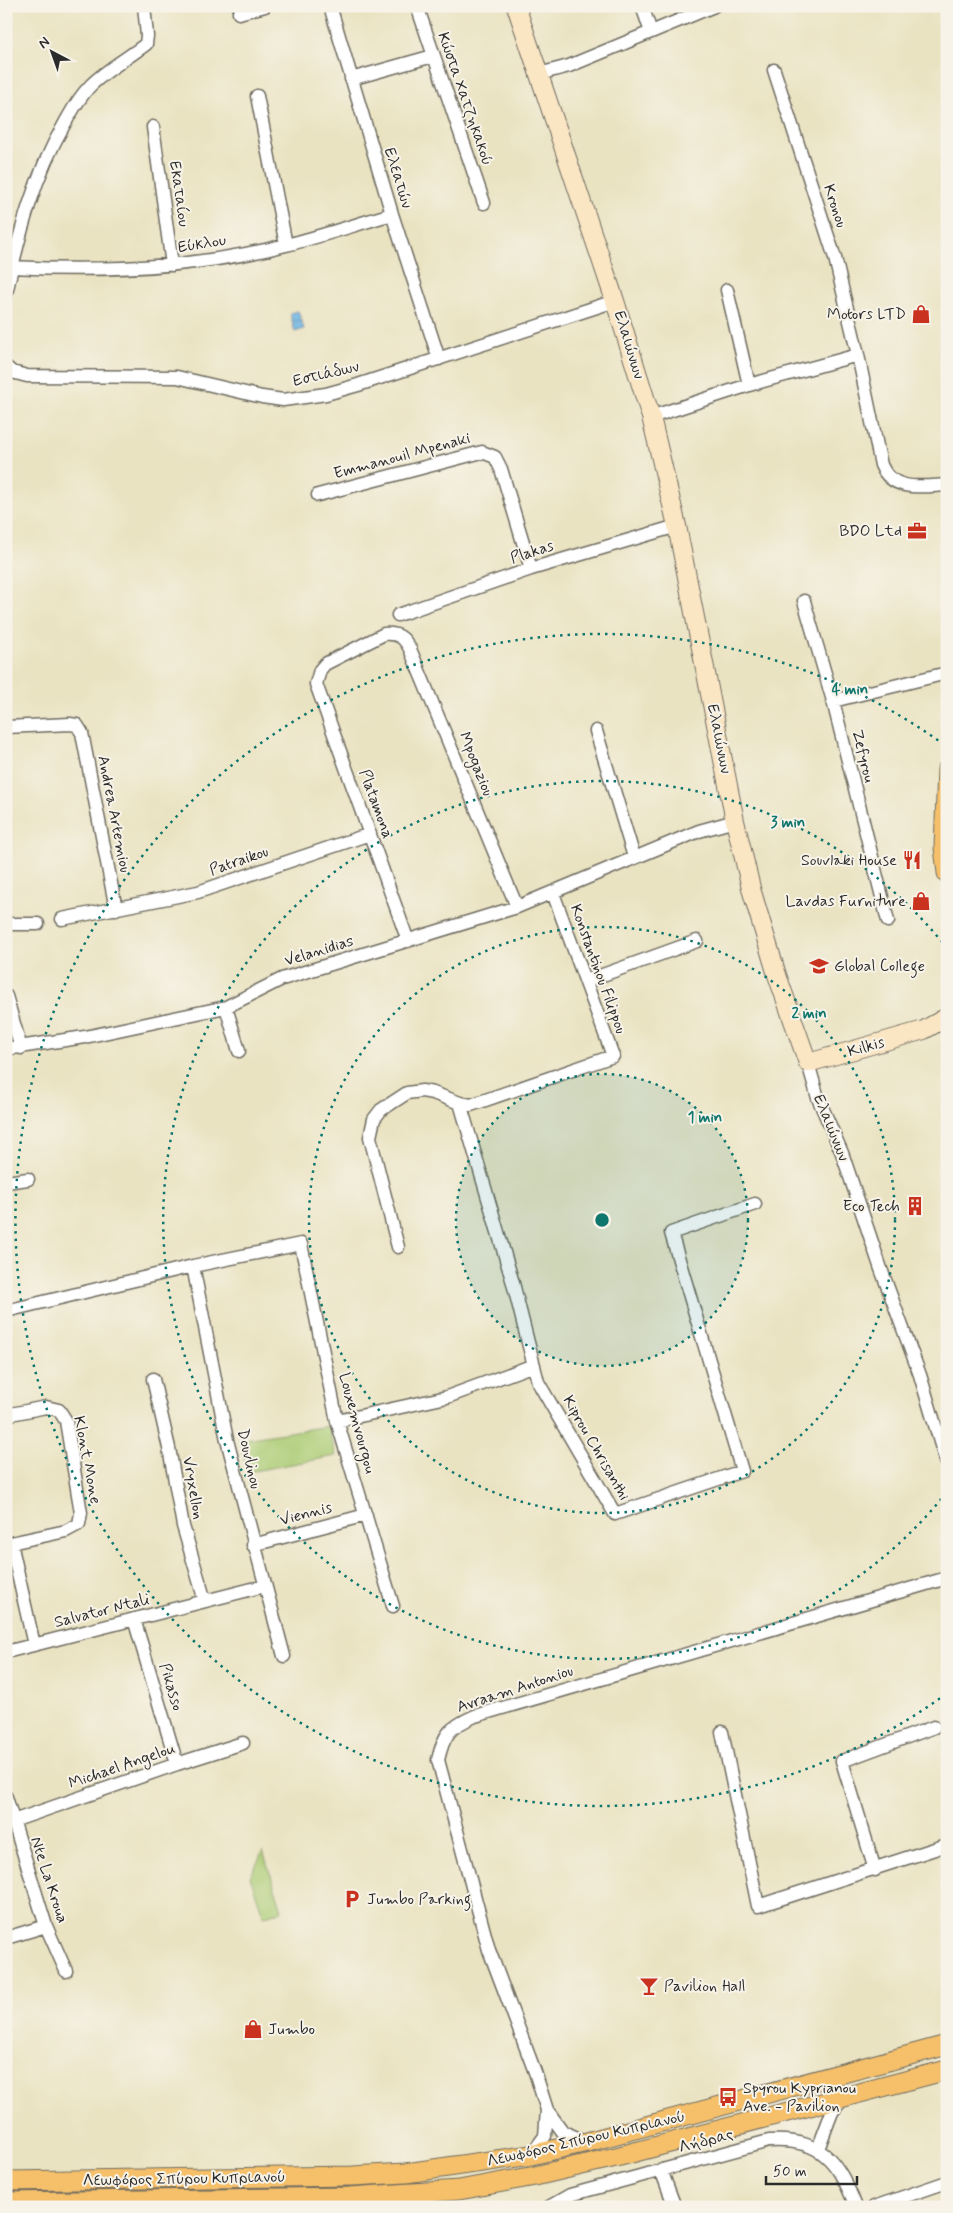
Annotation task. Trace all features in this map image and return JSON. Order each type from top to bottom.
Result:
[{"type":"main road","name":"Ελαιώνων","points":[[516,6],[615,301],[651,416],[678,526],[735,821],[752,892],[777,975],[808,1063]]},
{"type":"main road","points":[[947,770],[944,847],[947,873]]},
{"type":"main road","name":"Kilkis","points":[[924,1030],[947,1017]]},
{"type":"main road","name":"Kilkis","points":[[808,1063],[924,1030],[947,1029]]},
{"type":"main road","name":"Λεωφόρος Σπύρου Κυπριανού","points":[[6,2181],[353,2176],[450,2168],[530,2155],[587,2142],[947,2045]]},
{"type":"main road","name":"Λεωφόρος Σπύρου Κυπριανού","points":[[6,2202],[349,2197],[459,2190],[535,2176],[620,2156],[845,2095],[947,2070]]},
{"type":"street","points":[[6,294],[24,216],[36,181],[56,139],[80,98],[102,75],[146,44],[144,6]]},
{"type":"street","points":[[239,13],[265,6]]},
{"type":"street","name":"Ελεατών","points":[[330,6],[392,214],[439,359]]},
{"type":"street","name":"Κώστα Χατζηκακού","points":[[417,6],[432,56],[484,202]]},
{"type":"street","points":[[642,6],[651,32]]},
{"type":"street","points":[[539,74],[578,63],[714,6]]},
{"type":"street","points":[[351,79],[432,56]]},
{"type":"street","name":"Kronou","points":[[774,70],[835,258],[884,471],[890,478],[908,487],[947,485]]},
{"type":"street","points":[[257,96],[286,245]]},
{"type":"street","name":"Εκαταίου","points":[[153,128],[172,265]]},
{"type":"street","name":"Εύκλου","points":[[12,267],[109,269],[172,265],[286,245],[392,214]]},
{"type":"street","points":[[727,290],[749,385]]},
{"type":"street","name":"Εστιάδων","points":[[6,367],[12,372],[27,376],[177,377],[262,397],[283,400],[326,394],[615,301]]},
{"type":"street","points":[[651,416],[749,385],[858,355]]},
{"type":"street","name":"Emmanouil Mpenaki","points":[[318,495],[482,452],[495,457],[502,469],[531,569]]},
{"type":"street","name":"Plakas","points":[[398,615],[531,569],[678,526]]},
{"type":"street","name":"Zefyrou","points":[[804,601],[833,701],[888,921]]},
{"type":"street","name":"Platamona","points":[[401,636],[384,634],[335,658],[325,664],[317,677],[316,684],[408,941]]},
{"type":"street","name":"Mpogaziou","points":[[401,636],[410,649],[517,907]]},
{"type":"street","points":[[833,701],[947,673]]},
{"type":"street","name":"Andrea Artemiou","points":[[6,727],[78,725],[82,733],[116,909]]},
{"type":"street","points":[[596,731],[634,857]]},
{"type":"street","name":"Velanidias","points":[[6,1049],[85,1037],[226,1008],[282,979],[517,907],[699,831],[735,821]]},
{"type":"street","name":"Patraikou","points":[[62,919],[198,892],[370,834]]},
{"type":"street","name":"Konstantinou Filippou","points":[[460,1103],[471,1105],[613,1056],[553,893]]},
{"type":"street","points":[[6,924],[38,924]]},
{"type":"street","points":[[586,980],[697,941]]},
{"type":"street","points":[[6,996],[21,1048]]},
{"type":"street","points":[[226,1008],[239,1051]]},
{"type":"street","name":"Ελαιώνων","points":[[808,1063],[818,1098],[859,1197],[881,1269],[920,1375],[947,1465]]},
{"type":"street","points":[[398,1247],[370,1137],[374,1119],[381,1110],[407,1093],[422,1091],[433,1093],[460,1103]]},
{"type":"street","name":"Kiprou Chrisanthi","points":[[460,1103],[513,1283],[538,1382],[615,1514],[742,1470],[671,1233],[755,1204]]},
{"type":"street","points":[[6,1182],[28,1179]]},
{"type":"street","name":"Louxemvourgou","points":[[193,1266],[300,1244],[337,1422],[393,1606]]},
{"type":"street","points":[[6,1311],[193,1266]]},
{"type":"street","name":"Douvlinou","points":[[193,1266],[227,1440],[253,1545],[284,1656]]},
{"type":"street","points":[[337,1422],[447,1397],[534,1365]]},
{"type":"street","name":"Vryxellon","points":[[153,1379],[169,1448],[183,1526],[206,1601]]},
{"type":"street","name":"Klont Mone","points":[[6,1415],[46,1408],[59,1410],[66,1421],[81,1513],[79,1524],[66,1531],[8,1543]]},
{"type":"street","name":"Viennis","points":[[253,1545],[366,1515]]},
{"type":"street","points":[[8,1543],[34,1645]]},
{"type":"street","name":"Avraam Antoniou","points":[[547,2110],[535,2072],[489,1950],[438,1760],[446,1734],[460,1722],[474,1716],[947,1578]]},
{"type":"street","name":"Salvator Ntali","points":[[6,1652],[264,1586]]},
{"type":"street","name":"Pikasso","points":[[134,1620],[177,1764]]},
{"type":"street","points":[[875,1870],[842,1761],[934,1726]]},
{"type":"street","points":[[722,1732],[758,1906],[947,1846]]},
{"type":"street","name":"Michael Angelou","points":[[13,1821],[243,1743]]},
{"type":"street","name":"Nte La Kroua","points":[[6,1797],[46,1926],[66,1972]]},
{"type":"street","points":[[6,1938],[46,1926]]},
{"type":"street","points":[[845,2095],[832,2112],[818,2149],[832,2163],[854,2202]]},
{"type":"street","points":[[547,2110],[563,2132],[587,2142]]},
{"type":"street","points":[[530,2155],[544,2136],[547,2110]]},
{"type":"street","name":"Λήδρας","points":[[549,2207],[570,2195],[769,2141],[792,2142],[818,2149]]},
{"type":"street","points":[[661,2170],[675,2207]]},
{"type":"street","points":[[874,2207],[947,2182]]},
{"type":"green space","points":[[328,1426],[336,1456],[248,1472],[239,1440]]},
{"type":"green space","points":[[263,1851],[282,1910],[264,1917],[250,1877]]},
{"type":"water","points":[[298,311],[304,329],[295,332],[290,313]]},
{"type":"place","name":"Motors LTD","points":[[921,314]]},
{"type":"place","name":"BDO Ltd","points":[[917,531]]},
{"type":"place","name":"Souvlaki House","points":[[912,860]]},
{"type":"place","name":"Lavdas Furniture","points":[[921,901]]},
{"type":"place","name":"Global College","points":[[819,966]]},
{"type":"place","name":"Eco Tech","points":[[915,1206]]},
{"type":"place","name":"Jumbo Parking","points":[[352,1899]]},
{"type":"place","name":"Pavilion Hall","points":[[649,1986]]},
{"type":"place","name":"Jumbo","points":[[253,2029]]},
{"type":"place","name":"Spyrou Kyprianou Ave. - Pavilion","points":[[728,2097]]}]
